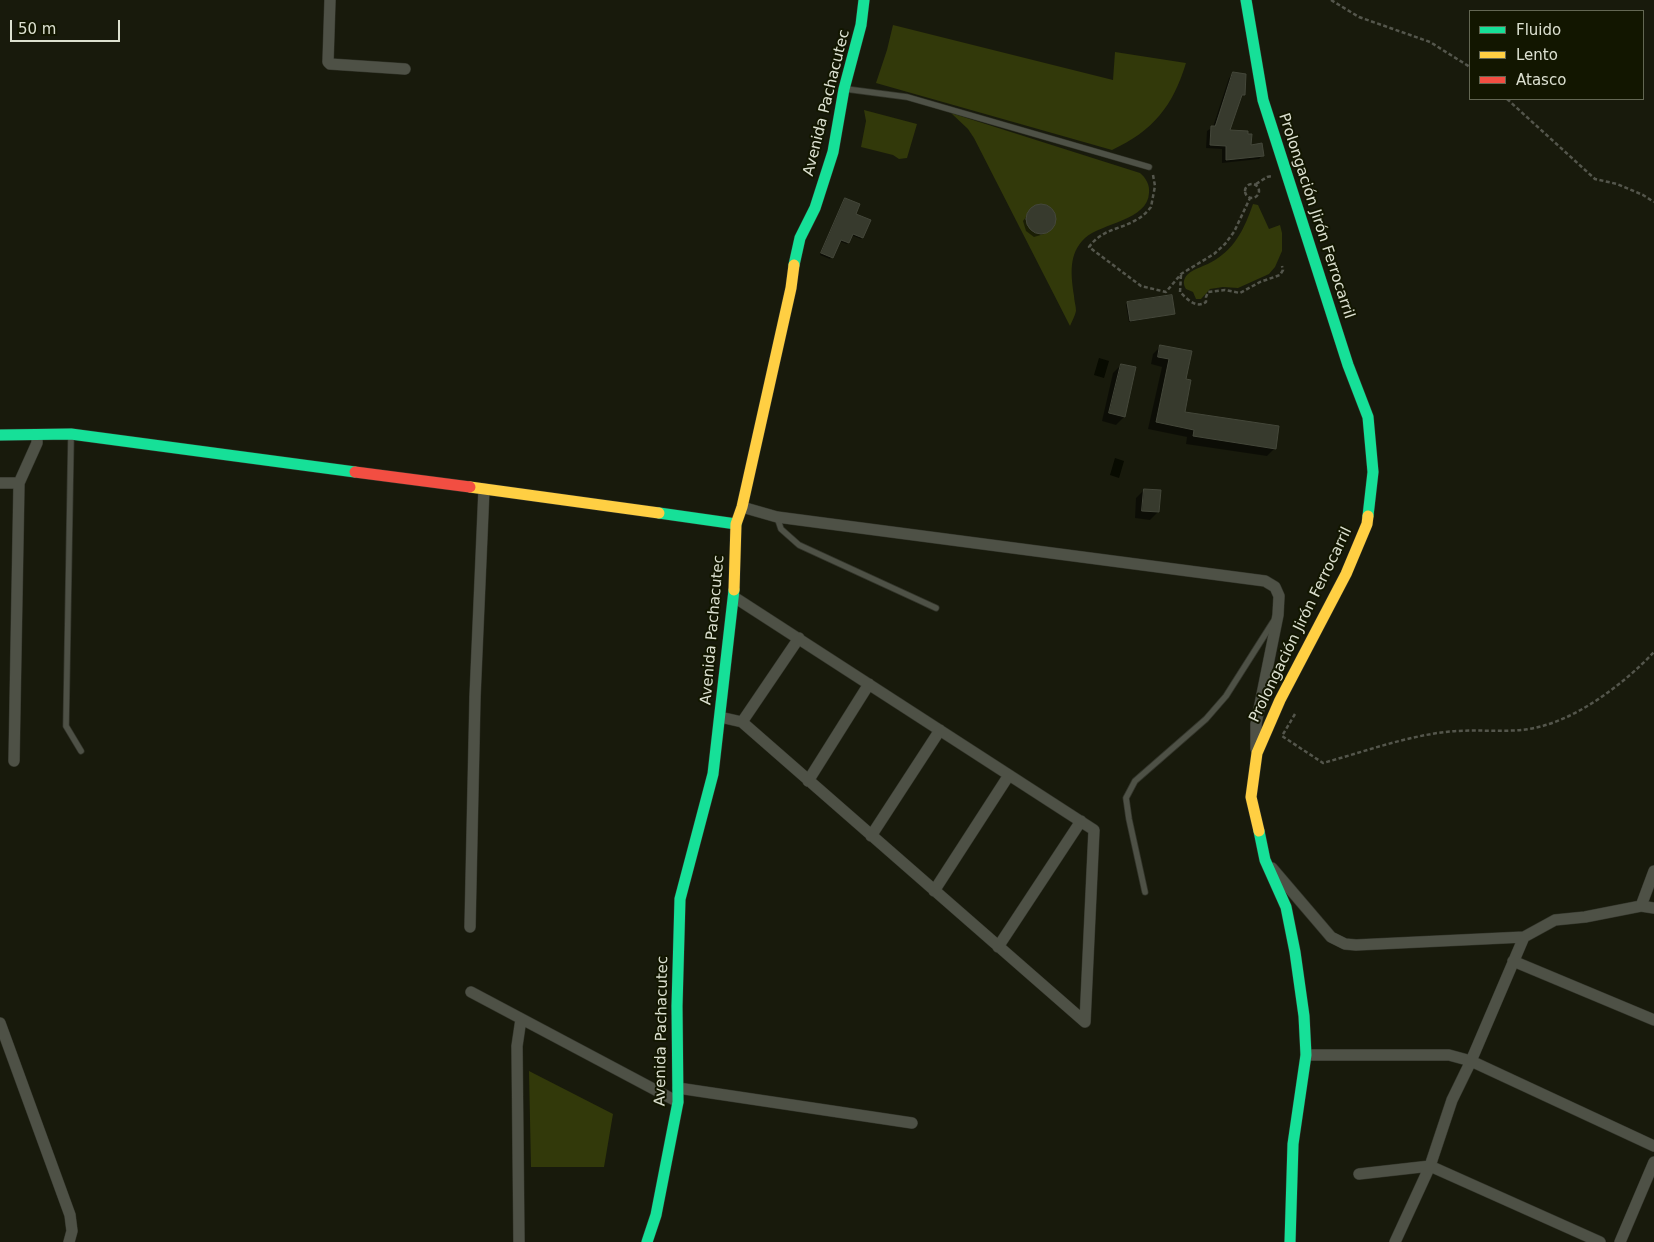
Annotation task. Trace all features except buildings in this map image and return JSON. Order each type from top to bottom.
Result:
[{"type":"street","points":[[330,0],[328,62],[330,64],[405,69]]},
{"type":"street","name":"Avenida Pachacutec","points":[[647,1242],[656,1215],[678,1102],[677,1006],[680,899],[713,774],[734,597],[736,524],[742,507],[789,298],[795,256],[800,238],[815,208],[833,152],[844,89],[861,25],[864,0]]},
{"type":"street","name":"Prolongación Jirón Ferrocarril","points":[[1246,0],[1263,100],[1345,356],[1368,417],[1373,472],[1367,524],[1346,574],[1280,700],[1257,753],[1251,797],[1265,860],[1286,907],[1296,952],[1304,1016],[1306,1055],[1293,1144],[1290,1242]]},
{"type":"street","points":[[14,761],[19,483],[37,443],[37,434]]},
{"type":"street","points":[[0,435],[71,434],[736,524]]},
{"type":"street","points":[[0,483],[19,483]]},
{"type":"street","points":[[470,927],[475,697],[484,489]]},
{"type":"street","points":[[742,507],[777,517],[1265,581],[1275,587],[1279,596],[1278,616],[1256,724],[1257,753]]},
{"type":"street","points":[[720,717],[742,722],[1084,1022],[1094,830],[734,597]]},
{"type":"street","points":[[742,722],[798,638]]},
{"type":"street","points":[[808,781],[869,684]]},
{"type":"street","points":[[871,836],[940,730]]},
{"type":"street","points":[[934,891],[1009,775]]},
{"type":"street","points":[[998,947],[1081,821]]},
{"type":"street","points":[[1265,860],[1331,936],[1345,944],[1524,936],[1555,920],[1585,917],[1640,906],[1654,908]]},
{"type":"street","points":[[1640,906],[1654,871]]},
{"type":"street","points":[[1395,1242],[1430,1166],[1452,1100],[1471,1061],[1524,936]]},
{"type":"street","points":[[1513,962],[1654,1020]]},
{"type":"street","points":[[471,992],[678,1102]]},
{"type":"street","points":[[519,1242],[517,1046],[521,1019]]},
{"type":"street","points":[[0,1023],[70,1216],[72,1231],[69,1242]]},
{"type":"street","points":[[1306,1055],[1449,1055],[1471,1061],[1654,1146]]},
{"type":"street","points":[[678,1088],[912,1123]]},
{"type":"street","points":[[1620,1242],[1654,1162]]},
{"type":"street","points":[[1359,1174],[1430,1166],[1600,1242]]},
{"type":"lane","points":[[844,89],[907,97],[1149,167]]},
{"type":"lane","points":[[71,434],[66,726],[81,750]]},
{"type":"lane","points":[[777,517],[781,529],[799,544],[936,608]]},
{"type":"lane","points":[[1145,892],[1128,819],[1126,798],[1134,781],[1206,720],[1226,696],[1278,616]]},
{"type":"path","points":[[1331,0],[1359,17],[1430,42],[1469,66]]},
{"type":"path","points":[[1508,100],[1595,179],[1617,184],[1654,202]]},
{"type":"path","points":[[1149,167],[1152,171],[1154,186],[1151,207],[1137,220],[1108,231],[1089,247],[1146,288],[1166,292],[1181,274],[1214,254],[1234,232],[1250,198],[1255,197],[1259,191],[1259,187],[1252,183],[1244,190],[1245,194],[1250,198]]},
{"type":"path","points":[[1181,274],[1180,292],[1194,304],[1201,305],[1206,302],[1207,294],[1210,291],[1225,290],[1240,293],[1260,282],[1280,275],[1283,270],[1282,266]]},
{"type":"path","points":[[1295,714],[1282,736],[1323,763],[1406,740],[1445,732],[1522,730],[1545,725],[1587,706],[1609,692],[1654,652]]},
{"type":"green space","points":[[893,25],[1113,80],[1115,52],[1186,63],[1175,92],[1160,115],[1139,134],[1112,150],[876,83]]},
{"type":"green space","points":[[864,110],[917,124],[907,158],[899,159],[893,155],[861,147],[866,121]]},
{"type":"green space","points":[[951,113],[1140,173],[1147,182],[1149,193],[1147,202],[1141,209],[1133,215],[1102,228],[1085,238],[1076,251],[1073,258],[1072,273],[1076,311],[1070,326],[974,138],[968,129]]},
{"type":"green space","points":[[1253,204],[1258,205],[1269,229],[1280,225],[1282,251],[1275,267],[1269,274],[1238,288],[1223,287],[1210,289],[1201,299],[1196,299],[1193,292],[1185,287],[1184,282],[1187,275],[1215,260],[1229,249],[1247,221]]},
{"type":"green space","points":[[529,1071],[613,1114],[604,1167],[531,1167]]},
{"type":"shaded area","points":[[1099,358],[1109,361],[1104,378],[1094,375]]},
{"type":"shaded area","points":[[1115,458],[1124,461],[1119,478],[1110,475]]},
{"type":"traffic: fast","points":[[794,265],[800,238],[815,208],[833,152],[844,89],[861,25],[864,0]]},
{"type":"traffic: fast","points":[[1246,0],[1263,100],[1348,365],[1368,417],[1373,472],[1368,516]]},
{"type":"traffic: fast","points":[[0,435],[71,434],[355,472]]},
{"type":"traffic: fast","points":[[659,513],[736,524]]},
{"type":"traffic: fast","points":[[647,1242],[656,1215],[678,1102],[677,1006],[680,899],[713,774],[734,590]]},
{"type":"traffic: fast","points":[[1259,831],[1265,860],[1286,907],[1295,952],[1304,1016],[1306,1055],[1293,1144],[1290,1242]]},
{"type":"traffic: slow","points":[[734,590],[736,524],[742,507],[791,288],[794,265]]},
{"type":"traffic: slow","points":[[470,487],[659,513]]},
{"type":"traffic: slow","points":[[1259,831],[1251,797],[1257,753],[1280,700],[1346,574],[1367,524],[1368,516]]},
{"type":"traffic: jam","points":[[355,472],[470,487]]}]
